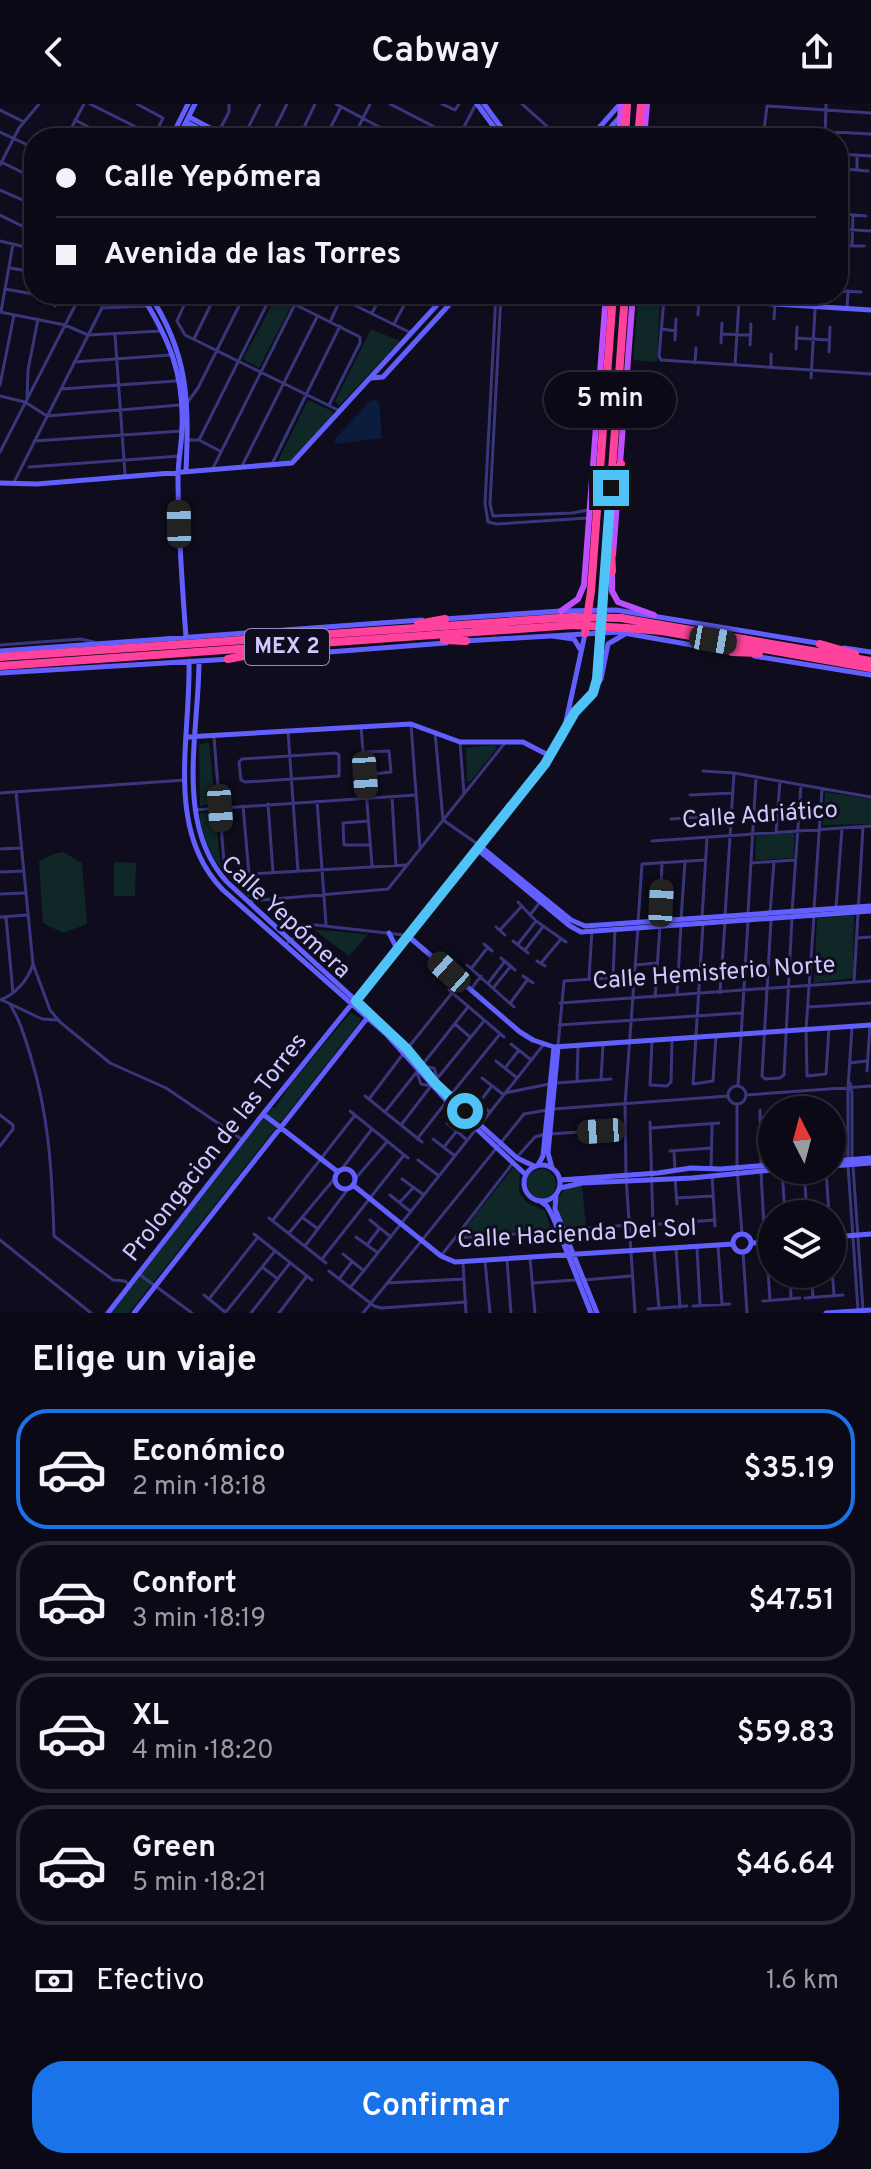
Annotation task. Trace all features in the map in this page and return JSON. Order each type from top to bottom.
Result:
[{"type":"highway","points":[[623,104],[624,128]]},
{"type":"highway","points":[[642,128],[644,104]]},
{"type":"highway","points":[[585,633],[591,591],[592,517],[612,304]]},
{"type":"highway","points":[[600,633],[626,304]]},
{"type":"highway","points":[[620,369],[629,340]]},
{"type":"highway","points":[[606,378],[612,382],[619,381]]},
{"type":"highway","points":[[605,400],[611,399],[617,403]]},
{"type":"highway","points":[[595,446],[603,421]]},
{"type":"highway","points":[[611,488],[621,464]]},
{"type":"highway","points":[[609,525],[612,571]]},
{"type":"highway","points":[[591,591],[596,597],[603,596]]},
{"type":"highway","name":"MEX 2","points":[[0,652],[15,656],[397,634],[572,622],[618,614],[871,660]]},
{"type":"highway","points":[[397,634],[445,619]]},
{"type":"highway","name":"MEX 2","points":[[572,622],[623,631],[662,631],[871,668]]},
{"type":"highway","points":[[397,634],[466,641]]},
{"type":"highway","name":"MEX 2","points":[[0,666],[291,646],[397,634]]},
{"type":"highway","points":[[820,644],[871,660]]},
{"type":"highway","points":[[228,659],[291,646]]},
{"type":"highway","points":[[732,652],[788,654]]},
{"type":"main road","points":[[176,128],[188,104]]},
{"type":"main road","points":[[183,128],[195,104]]},
{"type":"main road","points":[[476,104],[495,128]]},
{"type":"main road","points":[[484,104],[502,128]]},
{"type":"main road","points":[[620,128],[623,104]]},
{"type":"main road","points":[[600,126],[623,104]]},
{"type":"main road","points":[[610,128],[620,118]]},
{"type":"main road","points":[[187,119],[203,128]]},
{"type":"main road","points":[[0,483],[125,478],[292,463],[438,304]]},
{"type":"main road","points":[[370,378],[383,377],[450,304]]},
{"type":"main road","points":[[0,652],[561,611],[574,603],[583,591],[609,304]]},
{"type":"main road","points":[[627,304],[629,340],[612,591],[618,602],[654,615]]},
{"type":"main road","points":[[775,304],[871,310]]},
{"type":"main road","points":[[152,305],[176,354],[185,404],[178,472],[186,637]]},
{"type":"main road","points":[[152,305],[176,354],[185,404],[186,472]]},
{"type":"main road","points":[[543,635],[572,622],[589,609],[602,609],[618,614],[654,615],[871,652]]},
{"type":"main road","points":[[561,611],[585,633],[623,631]]},
{"type":"main road","points":[[618,614],[611,626],[623,631],[871,675]]},
{"type":"main road","points":[[564,732],[575,712],[601,679],[609,642],[623,631]]},
{"type":"main road","points":[[564,732],[585,633]]},
{"type":"main road","points":[[595,688],[600,633]]},
{"type":"main road","points":[[0,673],[543,635],[574,639],[580,651]]},
{"type":"main road","name":"Calle Yepómera","points":[[189,661],[185,780],[187,822],[205,869],[223,890],[354,1003]]},
{"type":"main road","name":"Calle Yepómera","points":[[199,661],[194,810],[198,833],[209,858],[227,882],[405,1051],[448,1099],[516,1160],[525,1174]]},
{"type":"main road","points":[[186,737],[411,724],[460,742],[530,744],[550,756]]},
{"type":"main road","name":"Prolongacion de las Torres","points":[[108,1313],[550,756],[564,732]]},
{"type":"main road","points":[[477,846],[575,929],[615,930],[638,926]]},
{"type":"main road","points":[[477,846],[571,920],[592,929],[871,909]]},
{"type":"main road","points":[[814,913],[836,909],[858,910]]},
{"type":"main road","points":[[389,933],[397,949]]},
{"type":"main road","points":[[408,936],[520,1032],[544,1044],[603,1045],[870,1025]]},
{"type":"main road","points":[[134,1313],[368,1016]]},
{"type":"main road","points":[[548,1134],[543,1156],[525,1174],[523,1183],[525,1192],[532,1199],[540,1201],[549,1200],[560,1188],[560,1180],[548,1157],[556,1045]]},
{"type":"main road","points":[[263,1114],[338,1173],[351,1171],[352,1185],[338,1187],[338,1173]]},
{"type":"main road","name":"Calle Yepómera","points":[[516,1160],[536,1166]]},
{"type":"main road","points":[[846,1162],[871,1161]]},
{"type":"main road","points":[[536,1166],[552,1168]]},
{"type":"main road","points":[[675,1174],[691,1168],[712,1172]]},
{"type":"main road","points":[[560,1188],[626,1178],[758,1168]]},
{"type":"main road","points":[[560,1180],[626,1178]]},
{"type":"main road","name":"Calle Hacienda Del Sol","points":[[352,1185],[449,1261],[463,1263],[733,1244]]},
{"type":"main road","points":[[556,1195],[555,1209],[561,1230],[591,1313]]},
{"type":"main road","points":[[540,1201],[550,1210],[561,1230]]},
{"type":"main road","points":[[742,1234],[751,1243],[749,1249],[743,1252],[736,1250],[733,1244],[735,1237],[742,1234]]},
{"type":"main road","points":[[846,1236],[871,1234]]},
{"type":"main road","points":[[751,1243],[758,1243]]},
{"type":"main road","points":[[580,1280],[597,1313]]},
{"type":"main road","points":[[826,1313],[871,1310]]},
{"type":"street","points":[[71,128],[84,104]]},
{"type":"street","points":[[90,104],[138,128]]},
{"type":"street","points":[[137,104],[163,118],[158,128]]},
{"type":"street","points":[[221,128],[229,112],[229,104]]},
{"type":"street","points":[[248,128],[260,104]]},
{"type":"street","points":[[275,128],[287,104]]},
{"type":"street","points":[[304,128],[315,104]]},
{"type":"street","points":[[336,104],[377,128]]},
{"type":"street","points":[[358,128],[370,104]]},
{"type":"street","points":[[390,104],[437,128]]},
{"type":"street","points":[[442,104],[454,110],[459,104]]},
{"type":"street","points":[[463,128],[476,104]]},
{"type":"street","points":[[522,104],[549,128]]},
{"type":"street","points":[[24,174],[0,163],[37,105]]},
{"type":"street","points":[[763,128],[766,106],[826,107],[871,113]]},
{"type":"street","points":[[330,128],[341,107]]},
{"type":"street","points":[[825,128],[826,107]]},
{"type":"street","points":[[0,110],[24,122]]},
{"type":"street","points":[[75,120],[91,128]]},
{"type":"street","points":[[490,128],[492,124]]},
{"type":"street","points":[[0,132],[24,144]]},
{"type":"street","points":[[848,132],[871,134]]},
{"type":"street","points":[[848,155],[871,156]]},
{"type":"street","points":[[857,155],[857,170]]},
{"type":"street","points":[[848,169],[868,171]]},
{"type":"street","points":[[0,190],[24,201]]},
{"type":"street","points":[[848,214],[866,216]]},
{"type":"street","points":[[0,215],[24,227]]},
{"type":"street","points":[[852,246],[853,215]]},
{"type":"street","points":[[848,230],[871,231]]},
{"type":"street","points":[[0,241],[24,247]]},
{"type":"street","points":[[13,244],[1,312],[65,325],[88,335],[164,331]]},
{"type":"street","points":[[848,246],[864,246]]},
{"type":"street","points":[[9,267],[24,270]]},
{"type":"street","points":[[5,289],[24,292]]},
{"type":"street","points":[[848,291],[861,292]]},
{"type":"street","points":[[0,452],[75,304]]},
{"type":"street","points":[[13,484],[103,304]]},
{"type":"street","points":[[184,304],[178,317],[182,332],[340,412]]},
{"type":"street","points":[[194,339],[211,304]]},
{"type":"street","points":[[0,396],[26,401],[47,416],[185,404],[240,304]]},
{"type":"street","points":[[199,440],[268,304]]},
{"type":"street","points":[[212,470],[295,304],[356,334],[360,341],[329,405]]},
{"type":"street","points":[[330,321],[338,304]]},
{"type":"street","points":[[354,304],[411,333]]},
{"type":"street","points":[[372,313],[377,304]]},
{"type":"street","points":[[394,324],[405,304]]},
{"type":"street","points":[[488,522],[485,503],[497,304]]},
{"type":"street","points":[[493,516],[490,504],[498,304]]},
{"type":"street","points":[[664,304],[661,360],[871,374]]},
{"type":"street","points":[[698,315],[699,304]]},
{"type":"street","points":[[735,365],[739,304]]},
{"type":"street","points":[[774,319],[775,304]]},
{"type":"street","points":[[811,378],[815,304]]},
{"type":"street","points":[[847,304],[847,309]]},
{"type":"street","points":[[101,308],[152,305]]},
{"type":"street","points":[[0,385],[14,315]]},
{"type":"street","points":[[241,468],[318,316]]},
{"type":"street","points":[[26,401],[28,370],[38,319]]},
{"type":"street","points":[[675,340],[676,319]]},
{"type":"street","points":[[721,343],[722,323]]},
{"type":"street","points":[[750,345],[751,324]]},
{"type":"street","points":[[271,466],[340,326]]},
{"type":"street","points":[[796,349],[797,327]]},
{"type":"street","points":[[829,352],[830,327]]},
{"type":"street","points":[[662,329],[676,331]]},
{"type":"street","points":[[722,334],[751,335]]},
{"type":"street","points":[[115,335],[125,478]]},
{"type":"street","points":[[796,338],[829,340]]},
{"type":"street","points":[[695,363],[696,348]]},
{"type":"street","points":[[74,362],[176,354]]},
{"type":"street","points":[[771,354],[771,368]]},
{"type":"street","points":[[61,389],[180,381]]},
{"type":"street","points":[[34,441],[182,431]]},
{"type":"street","points":[[187,440],[199,440],[221,451]]},
{"type":"street","points":[[29,467],[180,456]]},
{"type":"street","points":[[488,522],[493,516],[572,513],[592,517]]},
{"type":"street","points":[[488,522],[507,524],[592,517]]},
{"type":"street","points":[[411,724],[420,849]]},
{"type":"street","points":[[361,726],[372,867]]},
{"type":"street","points":[[288,731],[298,872]]},
{"type":"street","points":[[435,732],[443,820],[477,846]]},
{"type":"street","points":[[214,736],[225,868],[232,875],[406,865]]},
{"type":"street","points":[[248,901],[387,890],[507,741]]},
{"type":"street","points":[[460,742],[464,794]]},
{"type":"street","points":[[363,752],[389,751],[391,772],[365,775]]},
{"type":"street","points":[[337,753],[340,773],[336,776],[291,779],[243,782],[239,764],[242,759],[337,753]]},
{"type":"street","points":[[703,771],[734,773],[871,797]]},
{"type":"street","points":[[720,993],[734,773]]},
{"type":"street","points":[[738,1086],[756,777]]},
{"type":"street","points":[[0,793],[185,780]]},
{"type":"street","points":[[776,833],[780,781]]},
{"type":"street","points":[[774,862],[763,1033],[762,1077],[765,1079],[783,1076],[801,785]]},
{"type":"street","points":[[822,789],[805,1074],[826,1074],[829,1028]]},
{"type":"street","points":[[16,792],[33,964],[47,1002],[58,1020],[110,1063],[166,1088],[243,1140]]},
{"type":"street","points":[[690,795],[733,793]]},
{"type":"street","points":[[194,810],[416,795]]},
{"type":"street","points":[[392,796],[396,866]]},
{"type":"street","points":[[317,801],[326,924]]},
{"type":"street","points":[[268,804],[273,874]]},
{"type":"street","points":[[243,806],[249,875]]},
{"type":"street","points":[[671,819],[731,815]]},
{"type":"street","points":[[368,821],[342,823],[344,845],[370,845]]},
{"type":"street","name":"Calle Adriático","points":[[652,841],[871,826]]},
{"type":"street","points":[[854,982],[863,827]]},
{"type":"street","points":[[836,909],[842,828]]},
{"type":"street","points":[[707,838],[692,1082],[710,1083],[714,1080],[716,1036]]},
{"type":"street","points":[[0,849],[21,848]]},
{"type":"street","points":[[635,1313],[626,1178],[625,1104],[642,864],[706,860]]},
{"type":"street","points":[[751,863],[796,860]]},
{"type":"street","points":[[677,995],[685,861]]},
{"type":"street","points":[[655,997],[662,862]]},
{"type":"street","points":[[0,872],[23,871]]},
{"type":"street","points":[[0,894],[26,893]]},
{"type":"street","points":[[518,902],[543,927],[566,942]]},
{"type":"street","points":[[530,916],[540,902]]},
{"type":"street","points":[[505,935],[498,929],[521,907]]},
{"type":"street","points":[[0,917],[28,915]]},
{"type":"street","points":[[6,917],[13,993]]},
{"type":"street","points":[[518,944],[536,921]]},
{"type":"street","points":[[285,945],[305,928],[326,924],[408,936]]},
{"type":"street","points":[[513,941],[526,951],[543,927]]},
{"type":"street","points":[[589,978],[592,929]]},
{"type":"street","points":[[613,977],[615,930]]},
{"type":"street","points":[[857,938],[871,937]]},
{"type":"street","points":[[541,964],[561,939]]},
{"type":"street","points":[[471,969],[488,947]]},
{"type":"street","points":[[489,982],[503,960],[513,968],[494,987]]},
{"type":"street","points":[[635,965],[657,963]]},
{"type":"street","points":[[1,1000],[25,980],[33,964]]},
{"type":"street","points":[[467,965],[512,1005],[528,979]]},
{"type":"street","points":[[470,990],[481,976]]},
{"type":"street","points":[[523,976],[533,983]]},
{"type":"street","points":[[556,1045],[562,982],[634,976]]},
{"type":"street","name":"Calle Hemisferio Norte","points":[[560,1003],[871,981]]},
{"type":"street","points":[[450,991],[468,1007],[502,1036],[448,1099],[420,1140],[367,1098],[450,991]]},
{"type":"street","points":[[1,1000],[42,1019],[58,1020]]},
{"type":"street","points":[[9,1003],[23,1026],[45,1107],[51,1155],[54,1236],[113,1280],[125,1281],[129,1286]]},
{"type":"street","points":[[808,1007],[871,1003]]},
{"type":"street","points":[[385,1112],[468,1007]]},
{"type":"street","points":[[559,1025],[741,1013]]},
{"type":"street","points":[[401,1125],[484,1021]]},
{"type":"street","points":[[455,1024],[470,1037]]},
{"type":"street","points":[[867,1071],[870,1025]]},
{"type":"street","points":[[852,1027],[850,1162],[860,1312]]},
{"type":"street","points":[[652,1041],[650,1085],[667,1086],[671,1082],[672,1039]]},
{"type":"street","points":[[511,1044],[531,1060]]},
{"type":"street","points":[[350,1288],[544,1044]]},
{"type":"street","points":[[601,1080],[603,1045]]},
{"type":"street","points":[[577,1081],[578,1046]]},
{"type":"street","points":[[505,1068],[519,1050]]},
{"type":"street","points":[[496,1061],[517,1078]]},
{"type":"street","points":[[850,1063],[867,1061]]},
{"type":"street","points":[[419,1068],[419,1082],[433,1084]]},
{"type":"street","points":[[482,1078],[504,1094],[553,1083],[611,1079]]},
{"type":"street","points":[[479,1103],[492,1086]]},
{"type":"street","points":[[738,1086],[743,1088],[746,1095],[745,1101],[737,1104],[730,1101],[728,1096],[730,1089],[738,1086]]},
{"type":"street","points":[[746,1095],[871,1086]]},
{"type":"street","points":[[469,1095],[490,1112]]},
{"type":"street","points":[[363,1313],[520,1116],[550,1109],[728,1096]]},
{"type":"street","points":[[737,1104],[737,1170],[742,1234]]},
{"type":"street","points":[[350,1111],[355,1115],[372,1129],[387,1142],[406,1156],[370,1198],[324,1261],[271,1219],[355,1115]]},
{"type":"street","points":[[0,1115],[13,1125],[13,1129],[0,1145]]},
{"type":"street","points":[[447,1123],[467,1140]]},
{"type":"street","points":[[712,1123],[715,1223],[651,1225],[650,1125],[712,1123],[719,1123]]},
{"type":"street","points":[[289,1233],[372,1129]]},
{"type":"street","points":[[441,1256],[535,1137],[625,1129]]},
{"type":"street","points":[[444,1147],[456,1131]]},
{"type":"street","points":[[433,1139],[455,1156]]},
{"type":"street","points":[[305,1246],[387,1142]]},
{"type":"street","points":[[712,1148],[672,1151],[676,1201],[713,1196]]},
{"type":"street","points":[[418,1160],[439,1176]]},
{"type":"street","points":[[402,1179],[424,1195]]},
{"type":"street","points":[[399,1202],[413,1188]]},
{"type":"street","points":[[390,1195],[411,1212]]},
{"type":"street","points":[[302,1217],[318,1229]]},
{"type":"street","points":[[370,1220],[391,1237]]},
{"type":"street","points":[[455,1238],[629,1225]]},
{"type":"street","points":[[367,1245],[380,1228]]},
{"type":"street","points":[[209,1299],[256,1236],[312,1280]]},
{"type":"street","points":[[356,1237],[378,1253]]},
{"type":"street","points":[[0,1240],[91,1313]]},
{"type":"street","points":[[718,1245],[722,1304]]},
{"type":"street","points":[[697,1247],[700,1305]]},
{"type":"street","points":[[676,1248],[680,1307]]},
{"type":"street","points":[[654,1250],[659,1309]]},
{"type":"street","points":[[204,1295],[225,1313],[275,1251]]},
{"type":"street","points":[[743,1252],[747,1313]]},
{"type":"street","points":[[343,1254],[364,1271]]},
{"type":"street","points":[[530,1258],[535,1313]]},
{"type":"street","points":[[507,1260],[511,1313]]},
{"type":"street","points":[[485,1261],[490,1313]]},
{"type":"street","points":[[339,1279],[352,1262]]},
{"type":"street","points":[[251,1313],[290,1263]]},
{"type":"street","points":[[463,1263],[466,1313]]},
{"type":"street","points":[[262,1267],[278,1279]]},
{"type":"street","points":[[329,1271],[371,1303],[386,1308],[466,1302]]},
{"type":"street","points":[[139,1274],[192,1313]]},
{"type":"street","points":[[279,1313],[307,1276]]},
{"type":"street","points":[[532,1283],[633,1276]]},
{"type":"street","points":[[387,1283],[464,1279]]},
{"type":"street","points":[[770,1288],[770,1300]]},
{"type":"street","points":[[791,1288],[791,1299]]},
{"type":"street","points":[[812,1288],[813,1297]]},
{"type":"street","points":[[833,1288],[834,1296]]},
{"type":"street","points":[[763,1301],[843,1295]]},
{"type":"street","points":[[693,1306],[730,1304]]},
{"type":"street","points":[[648,1309],[687,1306]]},
{"type":"green space","points":[[272,304],[291,306],[259,368],[243,359]]},
{"type":"green space","points":[[638,304],[660,304],[657,362],[633,360]]},
{"type":"green space","points":[[371,329],[400,341],[339,406],[335,401]]},
{"type":"green space","points":[[308,400],[332,411],[333,416],[290,464],[278,461]]},
{"type":"green space","points":[[209,742],[215,803],[200,806],[199,745]]},
{"type":"green space","points":[[494,745],[497,748],[467,782],[466,748]]},
{"type":"green space","points":[[825,792],[871,799],[871,824],[823,825]]},
{"type":"green space","points":[[215,812],[221,868],[210,851],[199,815]]},
{"type":"green space","points":[[793,833],[793,858],[755,860],[756,836]]},
{"type":"green space","points":[[63,852],[82,863],[87,924],[63,933],[43,923],[39,862]]},
{"type":"green space","points":[[114,862],[136,863],[135,896],[114,896]]},
{"type":"green space","points":[[221,869],[232,880],[257,878],[258,896],[248,897]]},
{"type":"green space","points":[[854,915],[853,978],[814,983],[817,918]]},
{"type":"green space","points":[[314,930],[321,930],[368,934],[349,956]]},
{"type":"green space","points":[[350,1013],[361,1018],[360,1022],[129,1313],[111,1313],[243,1140],[272,1107],[275,1108],[290,1085]]},
{"type":"green space","points":[[513,1168],[520,1172],[519,1192],[526,1202],[545,1211],[551,1229],[463,1235],[462,1232]]},
{"type":"green space","points":[[541,1169],[552,1173],[556,1184],[552,1195],[541,1199],[530,1195],[526,1184],[530,1173]]},
{"type":"green space","points":[[582,1186],[586,1226],[566,1227],[560,1217],[558,1201],[567,1187]]},
{"type":"water","points":[[370,401],[379,403],[382,438],[335,444],[335,439]]},
{"type":"route","points":[[465,1111],[435,1083],[407,1049],[356,1001],[545,764],[575,712],[593,693],[597,679],[611,488]]}]
